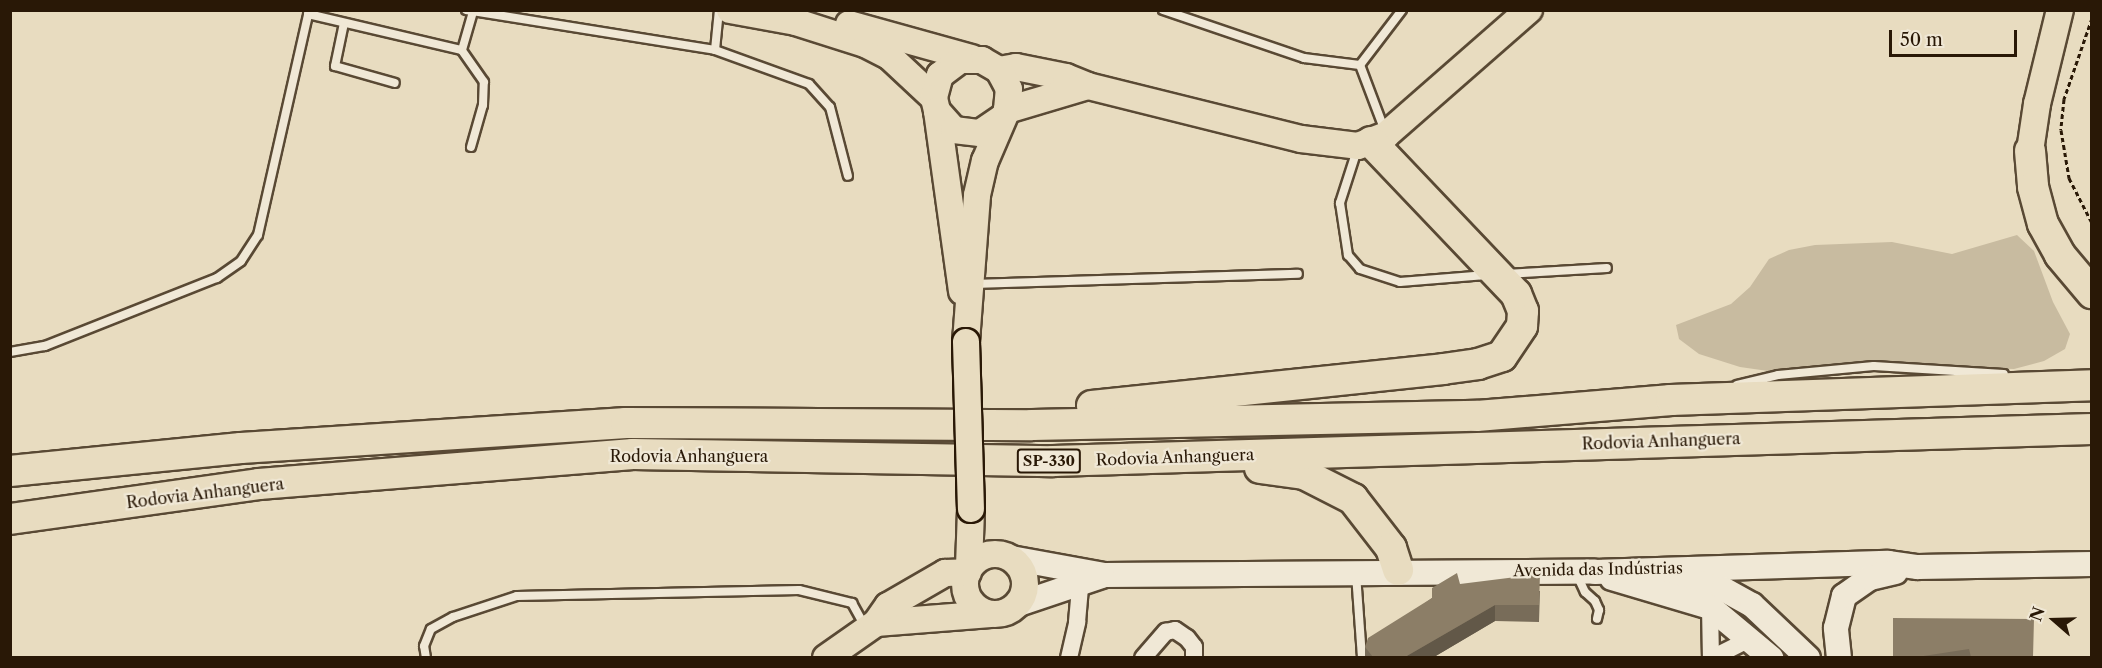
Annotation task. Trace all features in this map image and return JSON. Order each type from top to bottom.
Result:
[{"type":"highway","points":[[1032,425],[1084,406],[1478,364],[1502,356],[1522,326],[1522,311],[1516,294],[1495,275],[1372,141]]},
{"type":"highway","points":[[2030,151],[2033,187],[2043,224],[2060,255],[2091,293]]},
{"type":"highway","name":"Rodovia Anhanguera","points":[[10,471],[241,448],[627,423],[1032,425],[1477,416],[1671,400],[2091,385]]},
{"type":"highway","name":"Rodovia Anhanguera","points":[[10,519],[259,484],[633,454],[1053,461],[2091,429]]},
{"type":"highway","points":[[1053,461],[1102,467],[1270,468],[1304,474],[1353,499],[1391,548],[1398,570]]},
{"type":"main road","points":[[730,10],[796,22],[865,44],[890,57],[935,105],[944,122],[967,134],[993,128],[1004,114],[1088,86]]},
{"type":"main road","points":[[796,22],[828,19],[972,58],[999,70],[1016,67],[1066,77],[1088,86],[1301,139],[1372,141],[1529,10]]},
{"type":"main road","points":[[2030,151],[2037,104],[2060,10]]},
{"type":"main road","points":[[966,315],[935,105],[940,75],[960,60],[972,58]]},
{"type":"main road","points":[[991,614],[972,603],[966,593],[971,511],[966,315],[981,174],[1004,114],[1009,89],[999,70]]},
{"type":"main road","points":[[872,626],[991,614],[1009,611],[1016,605],[1025,580],[1018,564],[1001,557],[971,511]]},
{"type":"main road","points":[[826,657],[872,626],[888,606],[945,573],[968,569],[1001,557]]},
{"type":"main road","name":"Avenida das Indústrias","points":[[1001,557],[1104,575],[1356,570],[1653,571],[1876,563],[1918,567],[2091,564]]},
{"type":"main road","points":[[1839,657],[1836,628],[1844,596],[1870,578],[1918,567]]},
{"type":"main road","points":[[1653,571],[1723,589],[1752,605],[1804,656]]},
{"type":"main road","points":[[1585,572],[1710,607],[1771,657]]},
{"type":"main road","name":"Avenida das Indústrias","points":[[1016,605],[1104,575]]},
{"type":"street","points":[[1069,657],[1077,622],[1080,584]]},
{"type":"street","points":[[1710,607],[1712,657],[1750,639]]},
{"type":"street","points":[[1143,657],[1166,632],[1174,630],[1187,638],[1194,647],[1194,657]]},
{"type":"lane","points":[[715,50],[719,10]]},
{"type":"lane","points":[[1163,10],[1304,58],[1360,65]]},
{"type":"lane","points":[[1402,10],[1360,65],[1372,141],[1340,203],[1348,255],[1359,269],[1400,282],[1607,268]]},
{"type":"lane","points":[[462,50],[469,11],[715,50],[809,84],[830,107],[848,176]]},
{"type":"lane","points":[[10,352],[45,346],[217,278],[242,261],[258,235],[308,12],[344,23],[462,50],[484,82],[483,105],[471,147]]},
{"type":"lane","points":[[344,23],[335,66],[395,83]]},
{"type":"lane","points":[[970,284],[1298,274]]},
{"type":"lane","points":[[1671,400],[1778,375],[1874,366],[2010,374]]},
{"type":"lane","points":[[2045,375],[2091,377]]},
{"type":"lane","points":[[1356,570],[1362,657]]},
{"type":"lane","points":[[1585,572],[1585,592],[1595,601],[1599,610],[1598,619]]},
{"type":"lane","points":[[426,657],[424,646],[431,629],[453,617],[517,596],[799,590],[852,603],[872,626]]},
{"type":"path","points":[[2091,18],[2064,99],[2061,130],[2069,178],[2091,223]]},
{"type":"shaded area","points":[[2017,235],[2034,251],[2053,302],[2070,334],[2065,349],[2044,361],[2014,369],[1921,366],[1775,372],[1740,367],[1699,354],[1679,339],[1676,325],[1731,304],[1750,287],[1769,259],[1789,250],[1815,245],[1892,242],[1952,254]]},
{"type":"building","points":[[1457,573],[1460,584],[1540,574],[1539,605],[1495,605],[1405,657],[1373,657],[1365,647],[1368,638],[1432,598],[1432,588]]},
{"type":"building","points":[[1893,618],[2034,619],[2033,657],[1971,657],[1969,649],[1917,657],[1893,657]]}]
